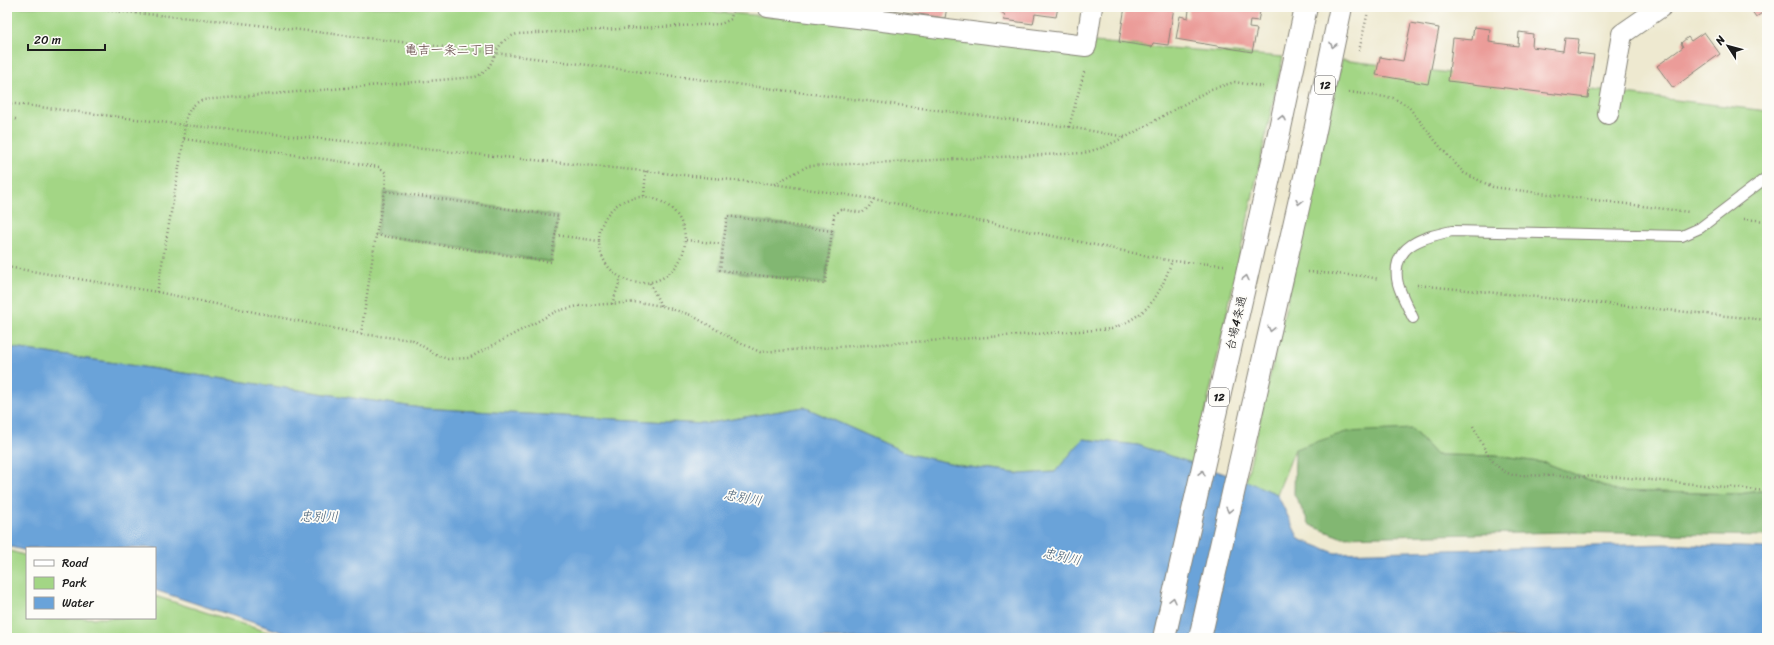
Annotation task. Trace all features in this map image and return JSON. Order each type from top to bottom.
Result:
[{"type":"highway","name":"台場4条通","points":[[1164,638],[1274,156],[1306,7]]},
{"type":"highway","name":"12","points":[[1200,638],[1308,164],[1341,7]]},
{"type":"street","points":[[768,7],[1086,46],[1092,7]]},
{"type":"street","points":[[1608,114],[1622,34],[1650,10]]},
{"type":"lane","points":[[1413,318],[1398,284],[1397,265],[1404,251],[1413,242],[1432,235],[1452,231],[1682,236],[1700,228],[1767,177]]},
{"type":"path","points":[[68,7],[224,21],[495,53],[1069,127],[1126,137]]},
{"type":"path","points":[[157,292],[184,139],[186,115],[195,103],[202,100],[474,77],[483,74],[488,69],[501,42],[506,37],[517,34],[722,24],[731,19],[733,7]]},
{"type":"path","points":[[1069,127],[1085,69]]},
{"type":"path","points":[[773,184],[808,166],[1084,153],[1104,147],[1126,137],[1211,89],[1235,82],[1266,87]]},
{"type":"path","points":[[1349,92],[1393,98],[1408,106],[1441,148],[1464,173],[1494,187],[1767,221]]},
{"type":"path","points":[[7,103],[184,125],[646,170],[773,184],[874,199],[1172,261],[1228,266]]},
{"type":"path","points":[[7,118],[16,119]]},
{"type":"path","points":[[184,139],[379,167],[386,173],[385,190],[376,235],[361,334]]},
{"type":"path","points":[[644,196],[646,170]]},
{"type":"path","points":[[376,235],[551,262],[558,216],[385,190]]},
{"type":"path","points":[[644,196],[657,199],[668,205],[678,215],[684,227],[686,240],[683,255],[676,268],[664,278],[650,283],[635,283],[621,278],[609,269],[601,256],[599,241],[601,227],[607,214],[617,204],[630,198],[644,196]]},
{"type":"path","points":[[832,231],[727,216],[722,244],[720,270],[825,284],[832,231],[834,215],[841,209],[862,213],[869,207],[874,199]]},
{"type":"path","points":[[555,235],[599,241]]},
{"type":"path","points":[[686,240],[722,244]]},
{"type":"path","points":[[7,266],[157,292],[361,334],[413,340],[436,355],[448,359],[469,358],[557,311],[578,306],[638,302],[662,306],[691,315],[738,342],[760,352],[1111,329],[1131,321],[1152,304],[1164,283],[1172,261]]},
{"type":"path","points":[[1308,272],[1363,276],[1398,284],[1767,320]]},
{"type":"path","points":[[612,304],[621,278]]},
{"type":"path","points":[[650,283],[662,306]]},
{"type":"path","points":[[1473,426],[1495,465],[1503,472],[1513,475],[1619,477],[1767,490]]},
{"type":"green space","points":[[7,7],[653,7],[1283,57],[1194,464],[1138,445],[1084,439],[1055,472],[1020,474],[963,466],[909,454],[804,407],[704,424],[421,408],[7,347]]},
{"type":"green space","points":[[1342,60],[1767,111],[1767,490],[1739,494],[1617,491],[1546,463],[1496,456],[1436,455],[1412,429],[1295,449],[1277,494],[1246,481]]},
{"type":"green space","points":[[385,191],[558,216],[551,262],[376,235]]},
{"type":"green space","points":[[727,216],[832,231],[825,284],[720,270]]},
{"type":"green space","points":[[1412,429],[1436,455],[1496,456],[1546,463],[1617,491],[1739,494],[1767,490],[1767,536],[1569,532],[1340,537],[1310,525],[1294,494],[1295,449],[1346,432]]},
{"type":"green space","points":[[7,550],[26,556],[26,619],[156,619],[156,596],[286,638],[7,638]]},
{"type":"water","name":"忠別川","points":[[7,347],[421,408],[704,424],[804,407],[909,454],[963,466],[1020,474],[1055,472],[1083,439],[1138,445],[1246,481],[1277,494],[1299,539],[1335,553],[1665,544],[1767,548],[1767,638],[300,638],[156,590],[156,547],[26,547],[26,551],[7,546]]},
{"type":"building","points":[[872,7],[947,7],[945,18]]},
{"type":"building","points":[[995,7],[1058,7],[1056,17],[1035,14],[1033,24],[1004,20],[1005,15]]},
{"type":"building","points":[[1125,7],[1174,7],[1168,45],[1153,43],[1152,47],[1119,42]]},
{"type":"building","points":[[1182,7],[1261,7],[1258,21],[1250,20],[1249,28],[1257,29],[1252,52],[1176,39],[1180,16],[1188,18],[1189,10]]},
{"type":"building","points":[[1749,7],[1767,7],[1767,10],[1756,17]]},
{"type":"building","points":[[1411,23],[1439,28],[1428,84],[1376,75],[1380,57],[1403,61]]},
{"type":"building","points":[[1474,27],[1490,29],[1489,42],[1518,46],[1519,32],[1533,34],[1532,47],[1563,51],[1565,38],[1579,39],[1577,53],[1594,55],[1588,98],[1448,81],[1453,38],[1472,40]]},
{"type":"building","points":[[1704,32],[1720,54],[1673,88],[1657,66],[1683,47],[1681,43],[1688,37],[1691,41]]},
{"type":"district","name":"亀吉一条二丁目","points":[[450,49]]}]
